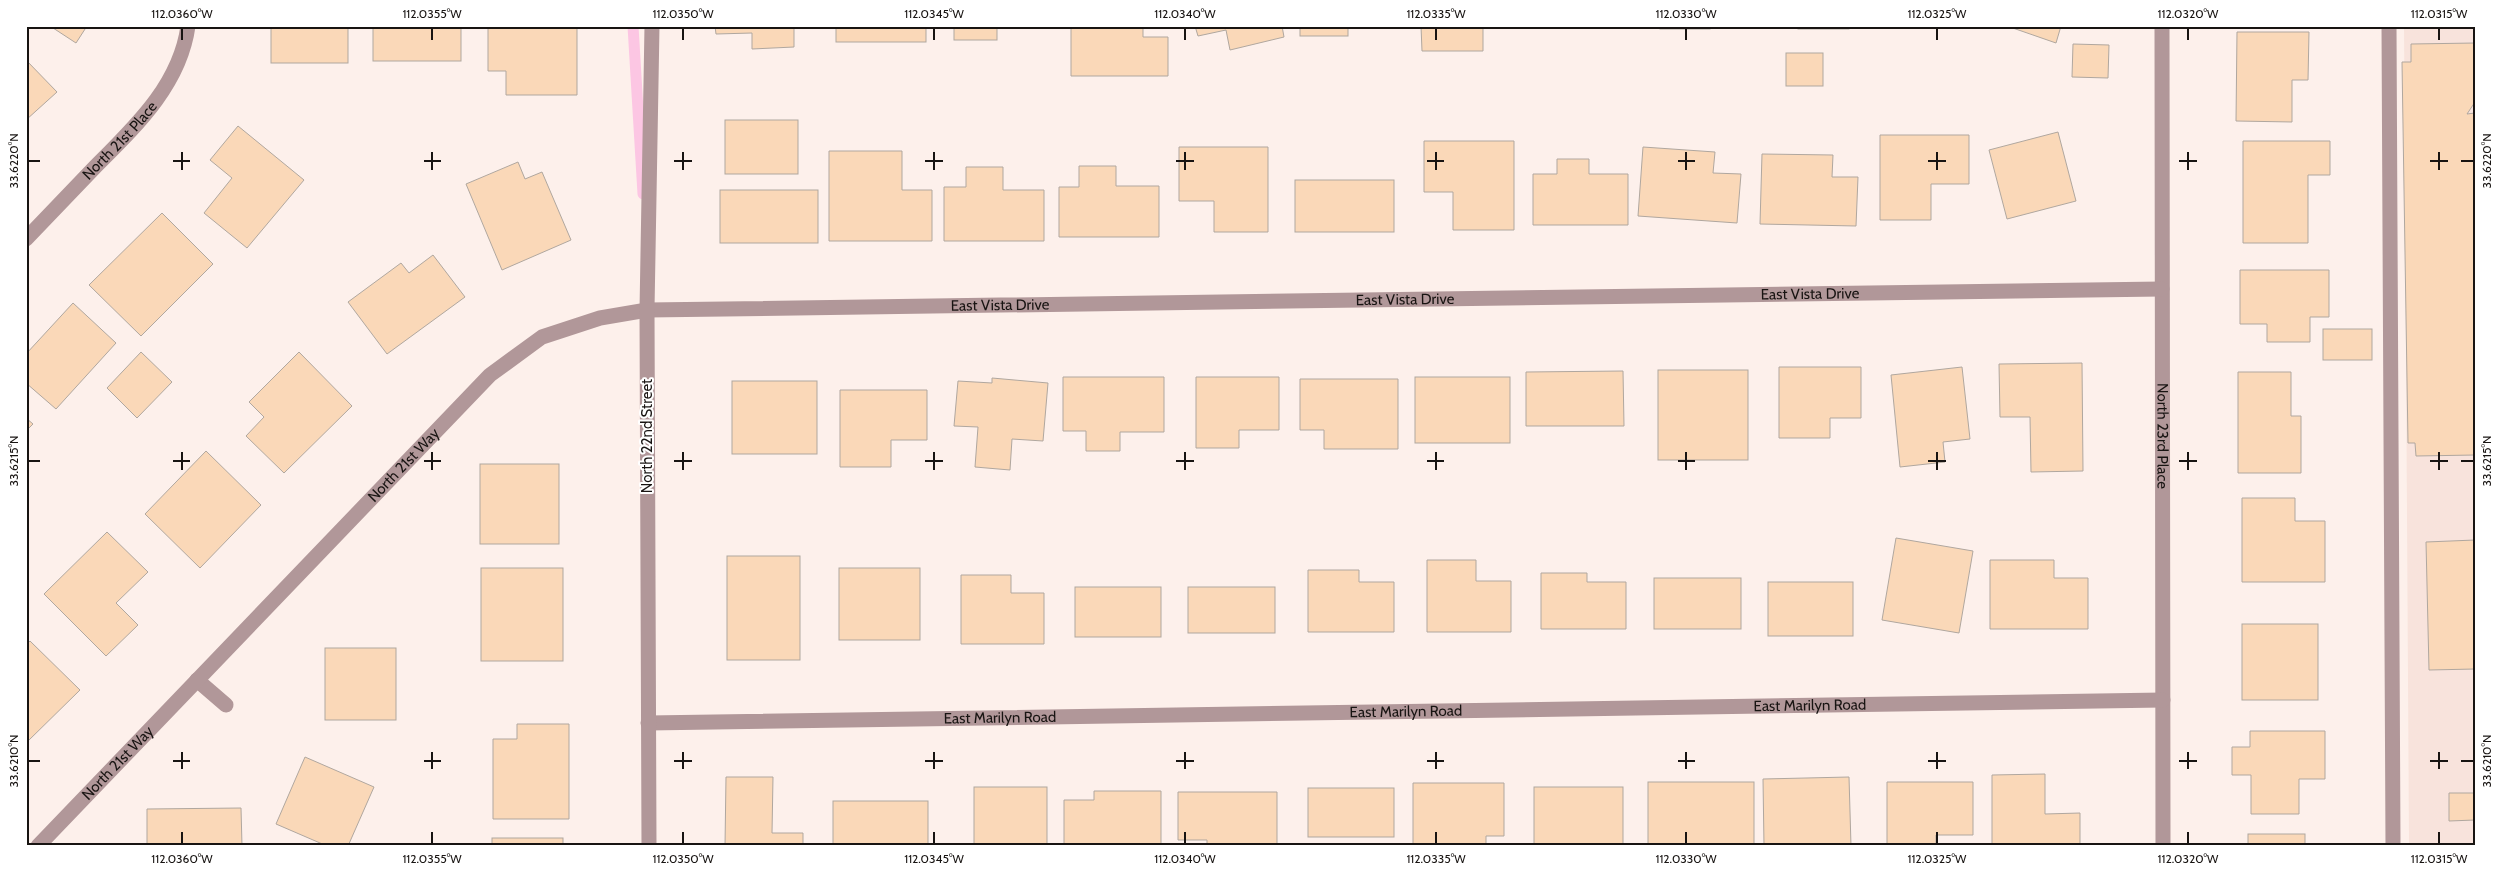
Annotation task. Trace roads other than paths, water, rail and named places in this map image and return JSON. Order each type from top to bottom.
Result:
[{"type":"street","name":"North 21st Place","points":[[26,239],[148,113],[173,72],[185,45],[188,26]]},
{"type":"street","name":"North 22nd Street","points":[[649,846],[647,310],[652,26]]},
{"type":"street","name":"North 23rd Place","points":[[2162,26],[2163,846]]},
{"type":"street","points":[[2389,26],[2393,846]]},
{"type":"street","name":"East Vista Drive","points":[[647,310],[2162,289]]},
{"type":"street","name":"North 21st Way","points":[[38,846],[490,374],[542,337],[600,318],[647,310]]},
{"type":"street","points":[[197,680],[226,706]]},
{"type":"street","name":"East Marilyn Road","points":[[648,724],[2163,700]]},
{"type":"waterway","points":[[633,26],[643,194]]}]
